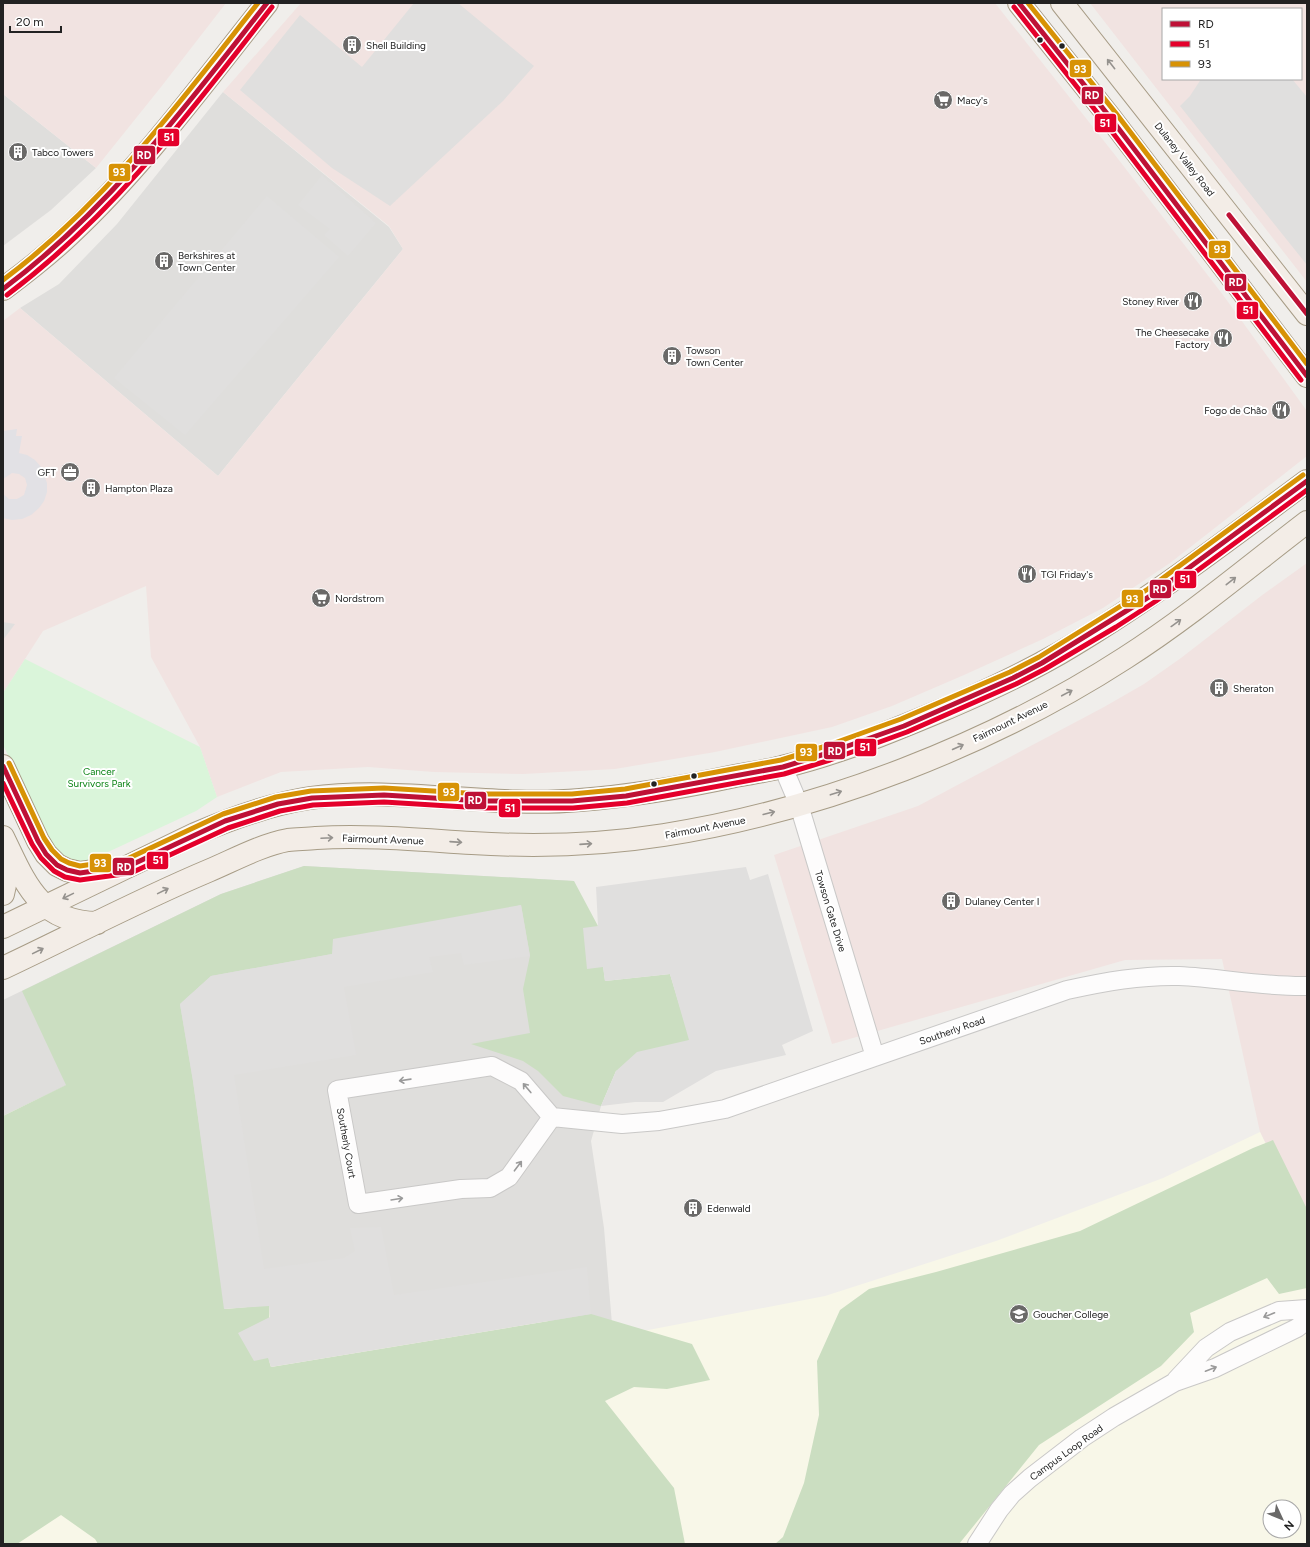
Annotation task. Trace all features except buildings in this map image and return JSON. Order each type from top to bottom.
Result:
[{"type":"main road","points":[[3,289],[51,251],[104,199],[176,118],[267,3]]},
{"type":"main road","points":[[1019,3],[1113,122],[1307,376]]},
{"type":"main road","name":"Dulaney Valley Road","points":[[1062,3],[1307,314]]},
{"type":"main road","points":[[3,928],[225,820],[278,804],[312,798],[384,795],[482,801],[572,801],[626,796],[783,767],[828,753],[904,726],[1013,678],[1047,660],[1152,595],[1307,481]]},
{"type":"main road","name":"Fairmount Avenue","points":[[3,968],[187,880],[258,850],[288,840],[365,837],[477,843],[581,844],[663,836],[743,820],[799,805],[898,772],[994,730],[1078,686],[1123,660],[1200,605],[1307,522]]},
{"type":"main road","points":[[1276,546],[1307,536]]},
{"type":"main road","points":[[3,766],[38,841],[46,854],[57,865],[67,870],[80,873],[129,866]]},
{"type":"main road","points":[[3,837],[26,884],[46,907],[73,921],[97,923]]},
{"type":"main road","points":[[3,859],[6,874],[6,885],[3,894]]},
{"type":"street","name":"Towson Gate Drive","points":[[783,767],[799,805],[874,1057]]},
{"type":"street","name":"Southerly Road","points":[[552,1118],[622,1124],[659,1121],[725,1109],[1067,990],[1107,982],[1138,977],[1179,976],[1268,986],[1307,986]]},
{"type":"street","name":"Southerly Court","points":[[492,1066],[521,1081],[552,1118],[509,1177],[490,1188],[461,1189],[358,1204],[337,1090],[492,1066]]},
{"type":"street","name":"Campus Loop Road","points":[[1174,1382],[1206,1348],[1230,1332],[1279,1311],[1307,1309]]},
{"type":"street","name":"Campus Loop Road","points":[[977,1544],[999,1510],[1030,1478],[1076,1443],[1114,1417],[1174,1382],[1215,1368],[1297,1328],[1307,1320]]},
{"type":"shaded area","points":[[3,3],[226,3],[96,168],[3,94]]},
{"type":"shaded area","name":"Towson Town Center","points":[[301,3],[995,3],[1223,295],[1307,411],[1307,456],[1170,563],[1103,608],[1043,639],[964,675],[892,706],[832,727],[715,752],[615,769],[523,774],[434,772],[368,767],[281,772],[217,797],[200,747],[151,657],[146,586],[43,631],[3,693],[3,321],[20,308],[218,476],[403,249],[389,226],[223,92]]},
{"type":"shaded area","points":[[414,3],[458,3],[534,66],[503,101],[390,206],[332,168],[240,90],[300,15],[362,67]]},
{"type":"shaded area","points":[[1090,3],[1307,3],[1307,282]]},
{"type":"shaded area","points":[[1200,80],[1293,80],[1307,97],[1307,265],[1180,106],[1190,96]]},
{"type":"shaded area","points":[[223,92],[389,227],[403,249],[218,476],[20,308],[59,284],[117,224]]},
{"type":"shaded area","points":[[3,94],[96,168],[51,210],[3,246]]},
{"type":"shaded area","points":[[322,175],[376,223],[348,256],[324,235],[330,229],[298,205]]},
{"type":"shaded area","points":[[267,196],[339,257],[185,435],[114,378]]},
{"type":"shaded area","points":[[17,429],[16,436],[22,436],[19,453],[27,455],[35,460],[41,467],[47,483],[47,492],[44,501],[31,515],[22,519],[12,520],[3,518],[3,494],[9,499],[17,499],[24,495],[27,485],[25,478],[19,474],[12,473],[3,479],[3,431]]},
{"type":"shaded area","points":[[1307,563],[1307,1228],[1260,1132],[1222,959],[1125,960],[832,1044],[774,855],[918,806],[1104,707],[1144,684],[1181,658],[1261,596]]},
{"type":"shaded area","points":[[3,622],[15,624],[3,640]]},
{"type":"shaded area","points":[[304,866],[574,881],[601,1106],[591,1141],[604,1228],[613,1336],[257,1387],[67,1085],[3,1116],[3,1000],[221,894]]},
{"type":"shaded area","points":[[746,867],[750,880],[768,874],[813,1031],[782,1045],[786,1055],[716,1071],[663,1102],[635,1102],[601,1106],[616,1071],[637,1052],[689,1040],[670,974],[605,981],[603,967],[587,969],[583,928],[598,926],[596,887]]},
{"type":"shaded area","points":[[521,905],[530,956],[464,965],[461,953],[429,957],[433,972],[344,987],[356,1055],[234,1075],[264,1269],[344,1258],[355,1251],[350,1228],[381,1227],[394,1295],[587,1267],[591,1314],[271,1367],[268,1358],[254,1361],[238,1333],[270,1317],[269,1306],[224,1309],[193,1081],[180,1004],[211,976],[332,954],[333,939]]},
{"type":"shaded area","name":"Goucher College","points":[[67,1085],[200,1277],[638,1332],[825,1296],[996,1241],[1163,1178],[1260,1132],[1307,1228],[1307,1544],[3,1544],[3,1116]]},
{"type":"green space","name":"Cancer Survivors Park","points":[[25,659],[200,747],[217,797],[196,811],[93,859],[71,864],[58,855],[3,745],[3,693]]},
{"type":"green space","points":[[304,866],[574,881],[598,926],[605,981],[670,974],[690,1040],[616,1071],[601,1106],[563,1096],[538,1071],[523,1061],[471,1044],[530,1033],[523,989],[530,956],[521,905],[332,954],[211,976],[180,1004],[193,1081],[225,1309],[269,1305],[268,1352],[271,1367],[591,1314],[692,1344],[710,1380],[667,1389],[634,1387],[605,1401],[674,1488],[685,1544],[98,1544],[95,1539],[61,1515],[17,1544],[3,1544],[3,1116],[66,1085],[22,991],[221,894]]},
{"type":"green space","points":[[1273,1140],[1307,1209],[1307,1288],[1279,1294],[1267,1278],[1190,1313],[1194,1332],[1161,1366],[1039,1445],[959,1544],[775,1544],[783,1537],[804,1483],[819,1415],[817,1361],[840,1310],[869,1289],[936,1272],[1080,1231],[1253,1148]]},
{"type":"transit line","name":"93","points":[[3,280],[75,219],[108,185],[170,114],[258,3]]},
{"type":"transit line","name":"RD","points":[[3,289],[78,225],[112,191],[176,118],[267,3]]},
{"type":"transit line","name":"RD","points":[[1019,3],[1109,116],[1307,376]]},
{"type":"transit line","name":"93","points":[[1028,3],[1115,112],[1307,364]]},
{"type":"transit line","name":"51","points":[[7,295],[46,264],[117,196],[181,123],[272,7]]},
{"type":"transit line","name":"51","points":[[1014,7],[1103,120],[1301,380]]},
{"type":"transit line","name":"RD","points":[[1229,215],[1307,314]]},
{"type":"transit line","name":"93","points":[[9,763],[44,838],[52,850],[61,859],[80,866],[127,859],[223,814],[276,797],[311,791],[384,788],[482,794],[572,794],[625,789],[781,760],[826,746],[901,719],[1010,672],[1039,657],[1148,589],[1303,475]]},
{"type":"transit line","name":"RD","points":[[3,766],[38,841],[46,854],[57,865],[67,870],[80,873],[129,866],[225,821],[278,804],[312,798],[384,795],[482,801],[572,801],[626,796],[783,767],[904,726],[1013,678],[1042,663],[1152,595],[1307,481]]},
{"type":"transit line","name":"51","points":[[3,783],[32,844],[41,858],[54,871],[65,877],[80,880],[131,873],[228,828],[280,811],[313,805],[384,802],[482,808],[573,808],[627,803],[784,774],[830,760],[907,732],[1016,684],[1045,669],[1116,627],[1156,601],[1307,490]]},
{"type":"place","name":"Shell Building","points":[[352,45]]},
{"type":"place","name":"Macy's","points":[[943,100]]},
{"type":"place","name":"Tabco Towers","points":[[18,152]]},
{"type":"place","name":"Berkshires at Town Center","points":[[164,261]]},
{"type":"place","name":"Stoney River","points":[[1193,301]]},
{"type":"place","name":"The Cheesecake Factory","points":[[1223,338]]},
{"type":"place","name":"Towson Town Center","points":[[672,356]]},
{"type":"place","name":"Fogo de Chão","points":[[1281,410]]},
{"type":"place","name":"GFT","points":[[70,472]]},
{"type":"place","name":"Hampton Plaza","points":[[91,488]]},
{"type":"place","name":"TGI Friday's","points":[[1027,574]]},
{"type":"place","name":"Nordstrom","points":[[321,598]]},
{"type":"place","name":"Sheraton","points":[[1219,688]]},
{"type":"place","name":"Dulaney Center I","points":[[951,901]]},
{"type":"place","name":"Edenwald","points":[[693,1208]]},
{"type":"place","name":"Goucher College","points":[[1019,1314]]}]
